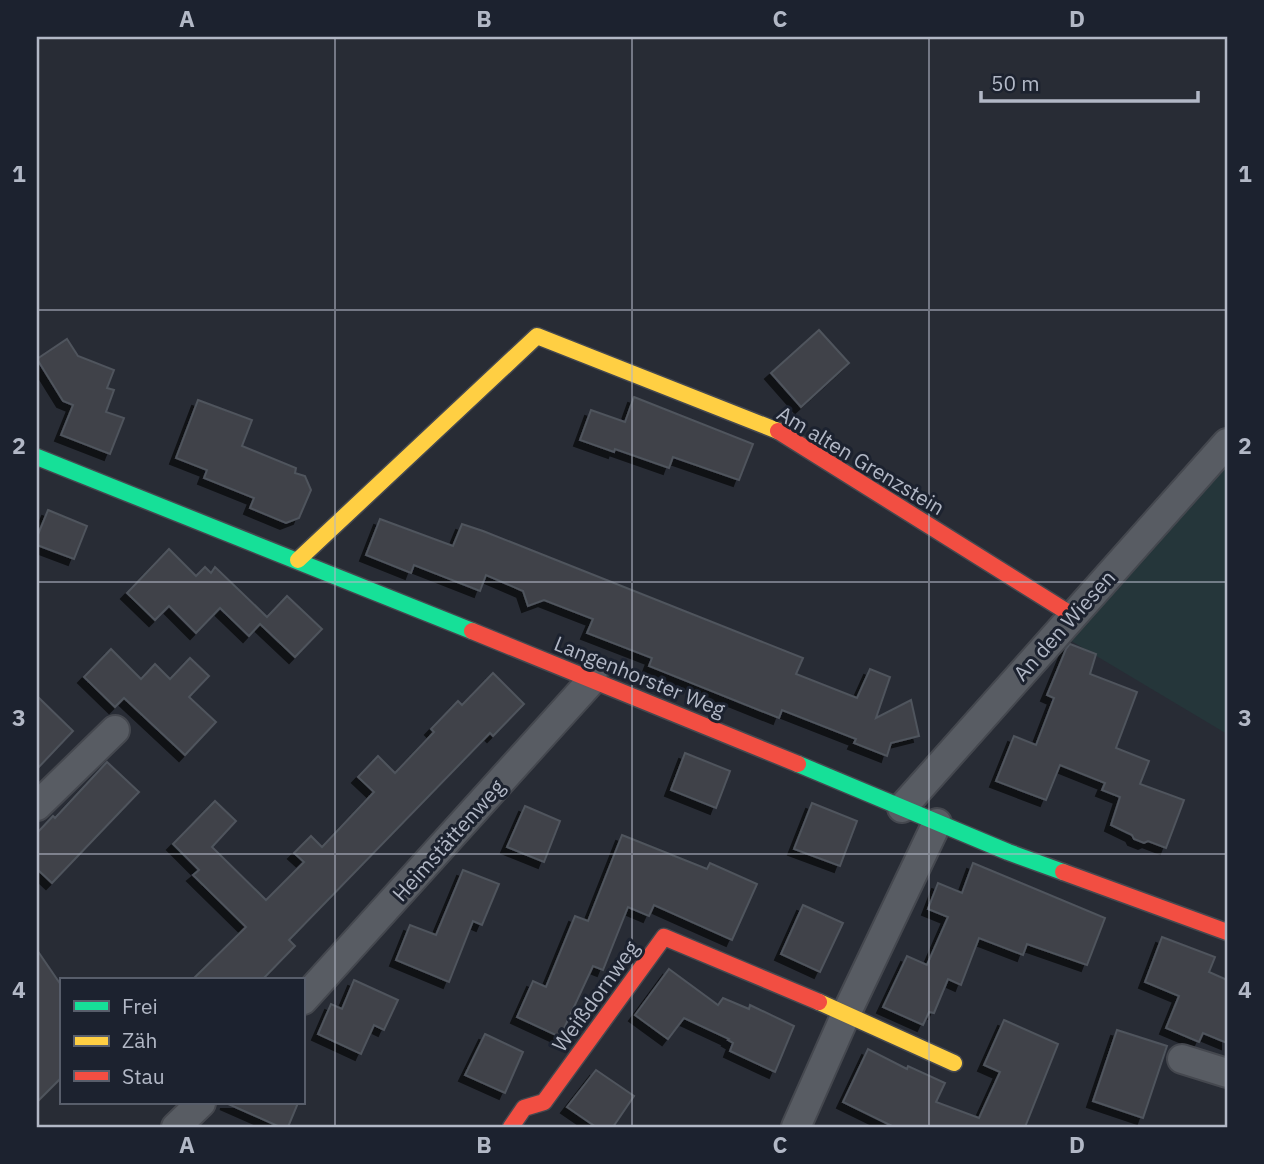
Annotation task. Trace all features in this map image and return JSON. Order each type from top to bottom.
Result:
[{"type":"street","name":"Am alten Grenzstein","points":[[298,560],[537,336],[773,428],[1072,615]]},
{"type":"street","name":"An den Wiesen","points":[[902,808],[1227,443]]},
{"type":"street","name":"Langenhorster Weg","points":[[37,457],[593,679],[1007,852],[1227,932]]},
{"type":"street","name":"Heimstättenweg","points":[[304,999],[593,679]]},
{"type":"street","points":[[37,806],[115,730]]},
{"type":"street","points":[[796,1127],[846,1014],[937,823]]},
{"type":"street","name":"Weißdornweg","points":[[510,1127],[524,1108],[544,1102],[664,937],[846,1014]]},
{"type":"street","points":[[846,1014],[954,1063]]},
{"type":"street","points":[[1182,1059],[1227,1073]]},
{"type":"street","points":[[176,1127],[200,1104]]},
{"type":"shaded area","points":[[1227,466],[1227,734],[1068,639]]},
{"type":"building","points":[[819,330],[849,363],[801,407],[771,373]]},
{"type":"building","points":[[67,339],[78,356],[114,370],[107,388],[114,390],[106,412],[124,418],[110,454],[61,435],[73,405],[63,401],[37,359]]},
{"type":"building","points":[[634,397],[753,444],[739,480],[673,457],[669,468],[580,440],[591,410],[625,422]]},
{"type":"building","points":[[198,400],[252,420],[242,446],[296,468],[295,473],[305,476],[311,490],[299,518],[286,523],[250,508],[254,498],[204,478],[207,470],[176,458]]},
{"type":"building","points":[[48,510],[87,526],[74,559],[37,545],[37,537]]},
{"type":"building","points":[[380,519],[453,546],[462,524],[483,531],[803,658],[796,674],[857,698],[870,669],[890,677],[876,718],[911,700],[919,736],[891,743],[887,756],[854,743],[856,739],[782,710],[779,718],[649,666],[652,658],[587,633],[593,619],[544,600],[528,606],[523,591],[486,575],[480,591],[414,565],[411,573],[366,555]]},
{"type":"building","points":[[169,549],[196,576],[205,567],[211,573],[215,567],[267,617],[287,596],[322,629],[295,657],[260,624],[249,636],[220,608],[196,633],[169,606],[155,620],[127,593]]},
{"type":"building","points":[[1070,644],[1096,654],[1090,674],[1137,692],[1116,748],[1149,761],[1140,784],[1184,800],[1166,848],[1134,839],[1132,835],[1111,825],[1120,797],[1102,790],[1105,783],[1060,765],[1046,800],[996,781],[1014,736],[1036,745],[1054,698],[1047,695]]},
{"type":"building","points":[[111,649],[141,679],[155,664],[170,679],[190,658],[209,676],[189,697],[216,722],[185,755],[124,698],[115,707],[84,677]]},
{"type":"building","points":[[493,673],[524,704],[493,736],[490,733],[289,940],[295,946],[264,978],[194,978],[246,927],[193,875],[199,870],[173,844],[215,801],[236,821],[212,847],[266,900],[304,862],[294,853],[311,836],[322,847],[374,792],[358,777],[378,756],[395,773],[434,732],[431,729],[458,701],[462,705]]},
{"type":"building","points":[[37,696],[73,731],[37,769]]},
{"type":"building","points":[[685,753],[730,771],[716,808],[671,790]]},
{"type":"building","points":[[107,762],[139,792],[52,883],[37,869],[37,833],[53,816],[55,818]]},
{"type":"building","points":[[812,803],[857,821],[840,866],[794,849]]},
{"type":"building","points":[[525,806],[560,821],[544,862],[507,847]]},
{"type":"building","points":[[622,835],[707,869],[710,863],[757,884],[732,940],[654,905],[649,916],[628,907],[603,970],[593,966],[560,1037],[517,1017],[533,981],[546,987],[575,916],[588,921]]},
{"type":"building","points":[[973,863],[1105,918],[1087,965],[1027,944],[1023,955],[979,938],[961,985],[948,979],[934,1013],[929,1012],[923,1025],[883,1007],[907,956],[927,965],[948,917],[928,909],[938,883],[962,893]]},
{"type":"building","points":[[463,870],[499,884],[482,925],[473,921],[449,982],[396,960],[410,925],[436,935]]},
{"type":"building","points":[[803,905],[843,923],[820,972],[781,954]]},
{"type":"building","points":[[1162,937],[1215,957],[1209,972],[1227,980],[1227,1043],[1203,1033],[1199,1042],[1166,1028],[1179,996],[1145,982]]},
{"type":"building","points":[[37,950],[60,984],[60,1079],[37,1102]]},
{"type":"building","points":[[669,969],[718,1005],[723,998],[749,1009],[750,1005],[794,1026],[775,1072],[730,1051],[733,1043],[729,1039],[684,1018],[668,1039],[635,1015]]},
{"type":"building","points":[[354,980],[398,1000],[384,1030],[374,1025],[361,1054],[318,1034],[331,1004],[342,1009]]},
{"type":"building","points":[[1004,1020],[1058,1044],[1025,1127],[894,1127],[843,1102],[868,1049],[907,1069],[908,1066],[945,1083],[936,1102],[979,1118],[1000,1072],[984,1065]]},
{"type":"building","points":[[1117,1030],[1167,1046],[1143,1118],[1093,1101]]},
{"type":"building","points":[[485,1034],[523,1052],[505,1093],[465,1075]]},
{"type":"building","points":[[596,1070],[634,1096],[613,1127],[596,1127],[567,1107]]},
{"type":"building","points":[[228,1104],[298,1104],[288,1127],[280,1127]]},
{"type":"traffic: fast","points":[[37,457],[472,631]]},
{"type":"traffic: fast","points":[[798,764],[1008,852],[1063,872]]},
{"type":"traffic: slow","points":[[298,560],[537,336],[778,431]]},
{"type":"traffic: slow","points":[[819,1002],[954,1063]]},
{"type":"traffic: jam","points":[[778,431],[1072,615]]},
{"type":"traffic: jam","points":[[472,631],[798,764]]},
{"type":"traffic: jam","points":[[1063,872],[1227,932]]},
{"type":"traffic: jam","points":[[511,1127],[524,1108],[544,1102],[664,937],[819,1002]]}]
